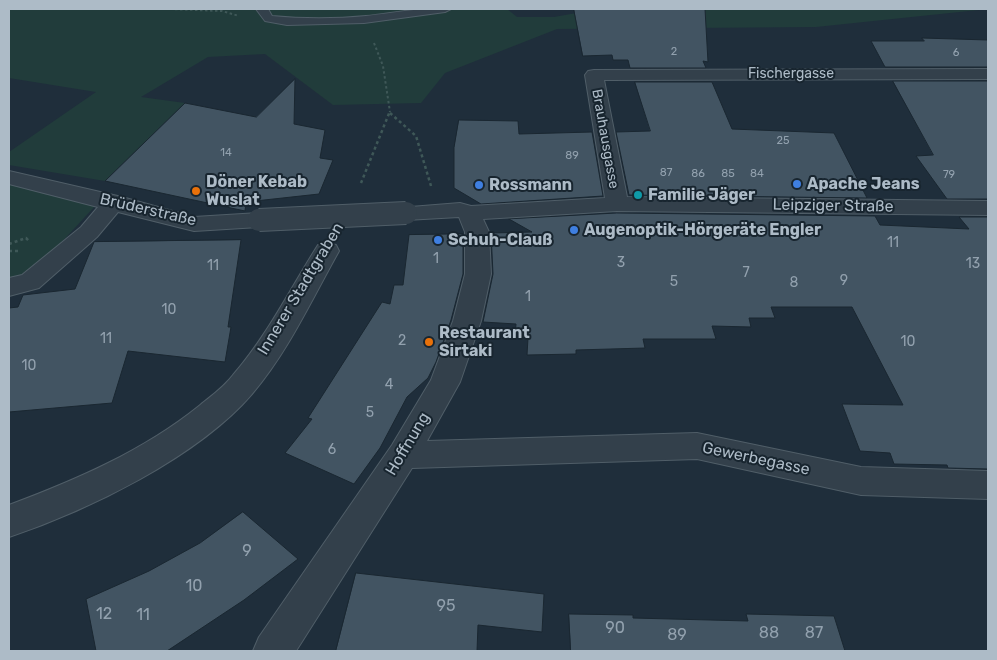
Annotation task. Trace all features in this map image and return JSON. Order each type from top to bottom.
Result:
[{"type":"street","name":"Fischergasse","points":[[594,75],[988,74]]},
{"type":"street","name":"Brauhausgasse","points":[[594,75],[617,204]]},
{"type":"street","name":"Brüderstraße","points":[[9,177],[114,202],[194,224],[460,210],[469,213]]},
{"type":"street","points":[[9,287],[30,282],[89,232],[114,202]]},
{"type":"street","name":"Leipziger Straße","points":[[469,213],[617,204],[988,208]]},
{"type":"street","name":"Hoffnung","points":[[273,651],[403,455],[445,382],[467,321],[478,274],[477,232],[469,213]]},
{"type":"street","name":"Innerer Stadtgraben","points":[[9,521],[61,501],[139,464],[196,427],[244,383],[291,313],[327,251]]},
{"type":"street","name":"Gewerbegasse","points":[[403,455],[697,446],[861,482],[988,485]]},
{"type":"lane","points":[[262,9],[269,19],[287,21],[364,20],[445,9]]},
{"type":"path","points":[[170,9],[222,11],[256,19],[269,19]]},
{"type":"path","points":[[360,186],[390,113],[383,66],[364,20]]},
{"type":"path","points":[[390,113],[416,136],[432,188],[425,188]]},
{"type":"path","points":[[9,244],[19,238],[26,238],[30,241],[29,246]]},
{"type":"path","points":[[9,251],[23,250]]},
{"type":"green space","points":[[9,9],[507,9],[517,17],[554,17],[599,9],[988,9],[816,27],[557,29],[445,73],[421,103],[333,105],[265,54],[208,57],[141,97],[185,103],[105,181],[9,165],[9,152],[96,92],[9,78]]},
{"type":"green space","points":[[9,184],[95,202],[96,205],[34,272],[23,277],[9,278]]},
{"type":"building","points":[[574,9],[705,9],[708,62],[703,61],[706,68],[630,68],[628,60],[613,60],[612,55],[583,56]]},
{"type":"building","points":[[922,38],[988,40],[988,67],[885,67],[871,41],[924,41]]},
{"type":"building","points":[[295,79],[294,124],[325,130],[320,158],[333,160],[319,194],[246,202],[245,211],[105,181],[185,103],[256,117]]},
{"type":"building","points":[[893,81],[988,81],[988,199],[947,199],[916,156],[933,155]]},
{"type":"building","points":[[635,82],[712,82],[732,129],[834,133],[867,198],[629,195],[616,132],[650,131]]},
{"type":"building","points":[[459,120],[518,121],[519,134],[592,132],[603,196],[481,204],[454,188],[454,148]]},
{"type":"building","points":[[617,213],[875,216],[880,225],[969,229],[959,217],[988,217],[988,469],[948,468],[947,465],[894,464],[890,453],[860,451],[842,404],[903,405],[852,307],[771,307],[775,318],[749,318],[751,327],[712,326],[716,339],[643,339],[645,348],[576,350],[576,354],[527,355],[528,338],[515,337],[516,324],[483,322],[493,274],[491,233],[532,232],[509,219]]},
{"type":"building","points":[[463,234],[463,274],[451,320],[436,362],[428,378],[407,397],[380,448],[354,484],[285,453],[312,419],[308,418],[382,302],[390,304],[394,285],[403,285],[409,235]]},
{"type":"building","points":[[241,240],[228,327],[231,327],[225,362],[128,351],[112,403],[9,412],[9,308],[18,307],[23,295],[75,289],[94,242]]},
{"type":"building","points":[[243,512],[298,559],[244,600],[167,651],[96,651],[86,599],[149,571],[200,543]]},
{"type":"building","points":[[356,573],[544,594],[542,632],[478,625],[477,651],[336,651]]},
{"type":"building","points":[[569,614],[633,615],[633,618],[748,621],[746,614],[834,616],[845,651],[571,651]]},
{"type":"place","name":"Apache Jeans","points":[[797,184]]},
{"type":"place","name":"Rossmann","points":[[479,185]]},
{"type":"place","name":"Döner Kebab Wuslat","points":[[196,191]]},
{"type":"place","name":"Familie Jäger","points":[[638,195]]},
{"type":"place","name":"Augenoptik-Hörgeräte Engler","points":[[574,230]]},
{"type":"place","name":"Schuh-Clauß","points":[[438,240]]},
{"type":"place","name":"Restaurant Sirtaki","points":[[429,342]]}]
